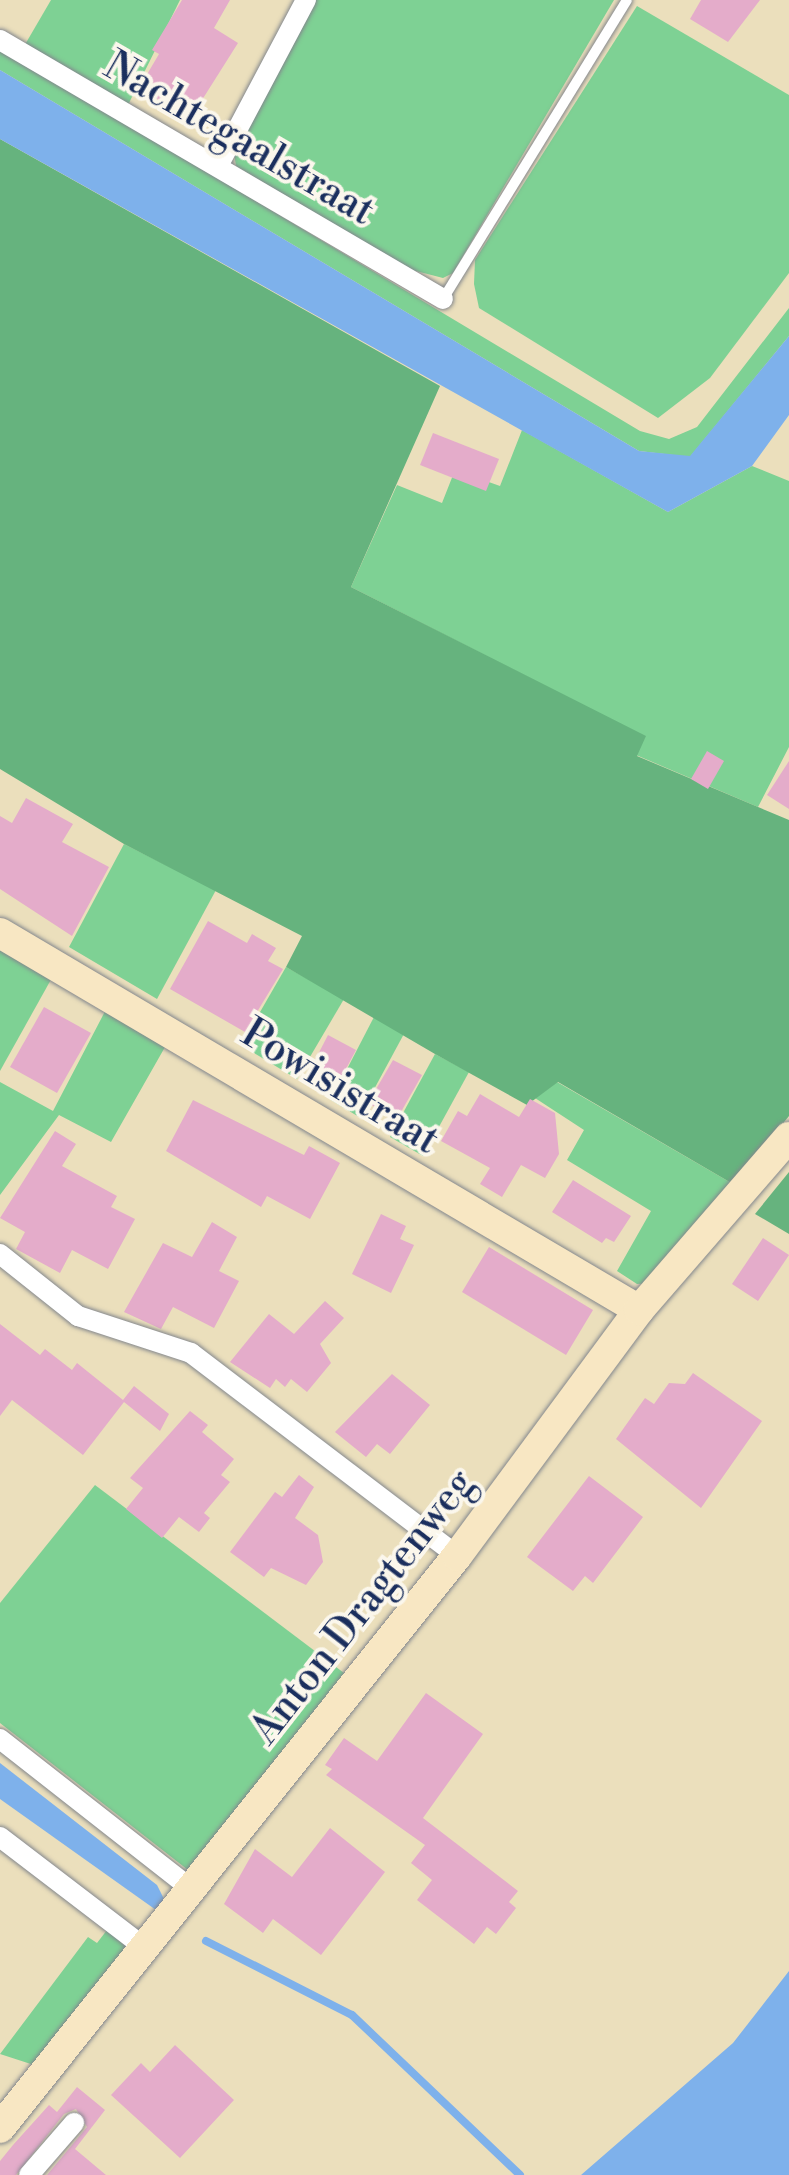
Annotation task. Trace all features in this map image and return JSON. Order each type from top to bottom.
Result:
[{"type":"main road","name":"Powisistraat","points":[[0,933],[638,1310]]},
{"type":"main road","name":"Anton Dragtenweg","points":[[0,2128],[148,1950],[192,1889],[457,1556],[638,1310],[789,1137]]},
{"type":"street","points":[[218,166],[306,0]]},
{"type":"street","name":"Nachtegaalstraat","points":[[0,40],[444,299]]},
{"type":"street","points":[[0,1254],[78,1316],[190,1353],[457,1556]]},
{"type":"street","points":[[0,1739],[192,1889]]},
{"type":"street","points":[[0,1837],[148,1950]]},
{"type":"street","points":[[29,2175],[74,2123]]},
{"type":"lane","points":[[444,299],[626,0]]},
{"type":"green space","points":[[51,0],[180,0],[127,107],[23,48]]},
{"type":"green space","points":[[311,0],[614,0],[453,273],[443,278],[408,269],[236,166],[234,153]]},
{"type":"green space","points":[[637,6],[789,95],[789,273],[710,378],[658,418],[479,308],[474,284],[475,260]]},
{"type":"green space","points":[[0,48],[640,431],[669,439],[697,427],[789,308],[789,336],[690,457],[639,451],[0,70]]},
{"type":"green space","points":[[0,139],[440,386],[351,587],[646,736],[637,756],[789,820],[789,1116],[733,1184],[558,1082],[527,1105],[435,1054],[286,967],[302,936],[124,844],[0,769]]},
{"type":"green space","points":[[522,430],[668,512],[752,466],[789,481],[789,747],[758,807],[636,755],[645,737],[351,587],[397,485],[442,503],[455,470],[500,486]]},
{"type":"green space","points":[[124,844],[216,890],[157,999],[69,947]]},
{"type":"green space","points":[[0,933],[58,967],[0,1071]]},
{"type":"green space","points":[[286,967],[344,999],[297,1079],[241,1045]]},
{"type":"green space","points":[[112,998],[173,1033],[111,1142],[59,1115],[0,1195],[0,1082],[53,1111]]},
{"type":"green space","points":[[375,1015],[405,1032],[359,1117],[331,1100]]},
{"type":"green space","points":[[435,1054],[469,1072],[423,1156],[390,1137]]},
{"type":"green space","points":[[557,1082],[733,1184],[654,1283],[637,1284],[617,1271],[651,1211],[567,1160],[584,1130],[535,1098]]},
{"type":"green space","points":[[789,1172],[789,1234],[755,1214]]},
{"type":"green space","points":[[95,1485],[344,1673],[188,1870],[0,1723],[0,1603]]},
{"type":"green space","points":[[107,1930],[125,1946],[123,1968],[37,2066],[0,2054],[88,1937],[97,1943]]},
{"type":"water","points":[[0,70],[639,451],[690,456],[789,336],[789,415],[752,466],[668,512],[0,139]]},
{"type":"water","points":[[0,1763],[157,1885],[164,1899],[156,1910],[0,1799]]},
{"type":"water","points":[[789,1971],[789,2175],[581,2175],[733,2043]]},
{"type":"building","points":[[182,0],[230,0],[214,28],[238,43],[190,119],[139,88],[159,54],[152,50]]},
{"type":"building","points":[[701,0],[760,0],[728,42],[690,19]]},
{"type":"building","points":[[433,433],[499,459],[486,491],[420,465]]},
{"type":"building","points":[[707,751],[724,761],[708,789],[691,779]]},
{"type":"building","points":[[789,761],[789,809],[767,795]]},
{"type":"building","points":[[26,798],[73,824],[62,842],[109,867],[72,936],[0,889],[0,816],[12,823]]},
{"type":"building","points":[[208,921],[247,943],[252,934],[276,948],[268,961],[283,969],[245,1032],[170,989]]},
{"type":"building","points":[[44,1007],[91,1033],[57,1093],[10,1067]]},
{"type":"building","points":[[328,1035],[356,1050],[340,1080],[312,1066]]},
{"type":"building","points":[[393,1060],[422,1075],[397,1119],[368,1103]]},
{"type":"building","points":[[480,1094],[519,1117],[530,1099],[555,1113],[559,1154],[545,1178],[521,1165],[502,1197],[480,1184],[490,1168],[441,1141],[458,1111],[467,1116]]},
{"type":"building","points":[[193,1100],[304,1155],[309,1146],[340,1163],[310,1219],[267,1196],[261,1207],[166,1151]]},
{"type":"building","points":[[55,1131],[76,1144],[62,1166],[117,1196],[111,1207],[135,1219],[108,1269],[72,1250],[60,1273],[16,1249],[25,1232],[0,1218]]},
{"type":"building","points":[[573,1180],[631,1216],[614,1242],[606,1238],[602,1243],[552,1212]]},
{"type":"building","points":[[381,1214],[406,1226],[400,1239],[414,1245],[391,1293],[352,1274]]},
{"type":"building","points":[[212,1222],[237,1237],[219,1271],[239,1281],[214,1328],[173,1307],[161,1329],[124,1312],[163,1243],[192,1257]]},
{"type":"building","points":[[763,1238],[789,1255],[758,1301],[732,1284]]},
{"type":"building","points":[[489,1247],[593,1310],[566,1355],[462,1292]]},
{"type":"building","points":[[325,1301],[344,1318],[320,1344],[331,1363],[307,1392],[291,1379],[285,1387],[276,1379],[270,1388],[230,1362],[269,1314],[294,1334]]},
{"type":"building","points":[[0,1324],[40,1355],[45,1349],[72,1370],[77,1363],[123,1400],[134,1386],[169,1414],[160,1431],[124,1402],[83,1455],[12,1400],[0,1416]]},
{"type":"building","points":[[693,1373],[762,1421],[701,1508],[616,1439],[645,1398],[654,1404],[669,1383],[685,1384]]},
{"type":"building","points":[[392,1374],[430,1405],[390,1454],[377,1444],[366,1457],[335,1432]]},
{"type":"building","points":[[190,1411],[208,1425],[202,1432],[234,1459],[221,1475],[230,1482],[204,1513],[210,1518],[199,1532],[179,1517],[162,1538],[126,1509],[143,1488],[130,1478]]},
{"type":"building","points":[[299,1475],[314,1487],[295,1518],[318,1535],[323,1562],[306,1585],[271,1568],[264,1577],[230,1552],[275,1492],[282,1497]]},
{"type":"building","points":[[589,1476],[643,1517],[593,1583],[585,1576],[573,1591],[527,1557]]},
{"type":"building","points":[[426,1693],[483,1734],[423,1818],[518,1891],[509,1902],[516,1908],[496,1934],[487,1927],[474,1944],[417,1900],[432,1880],[411,1863],[425,1845],[326,1775],[332,1769],[325,1765],[344,1738],[377,1761]]},
{"type":"building","points":[[330,1828],[385,1872],[321,1955],[273,1919],[263,1933],[224,1904],[255,1849],[292,1877]]},
{"type":"building","points":[[175,2045],[234,2100],[180,2158],[111,2095],[141,2063],[150,2072]]},
{"type":"building","points":[[77,2087],[105,2110],[75,2149],[106,2175],[47,2175],[87,2127],[76,2109],[64,2114],[16,2175],[0,2175],[0,2161],[13,2145],[49,2105],[57,2112]]},
{"type":"waterway","points":[[206,1941],[352,2015],[520,2175]]}]
